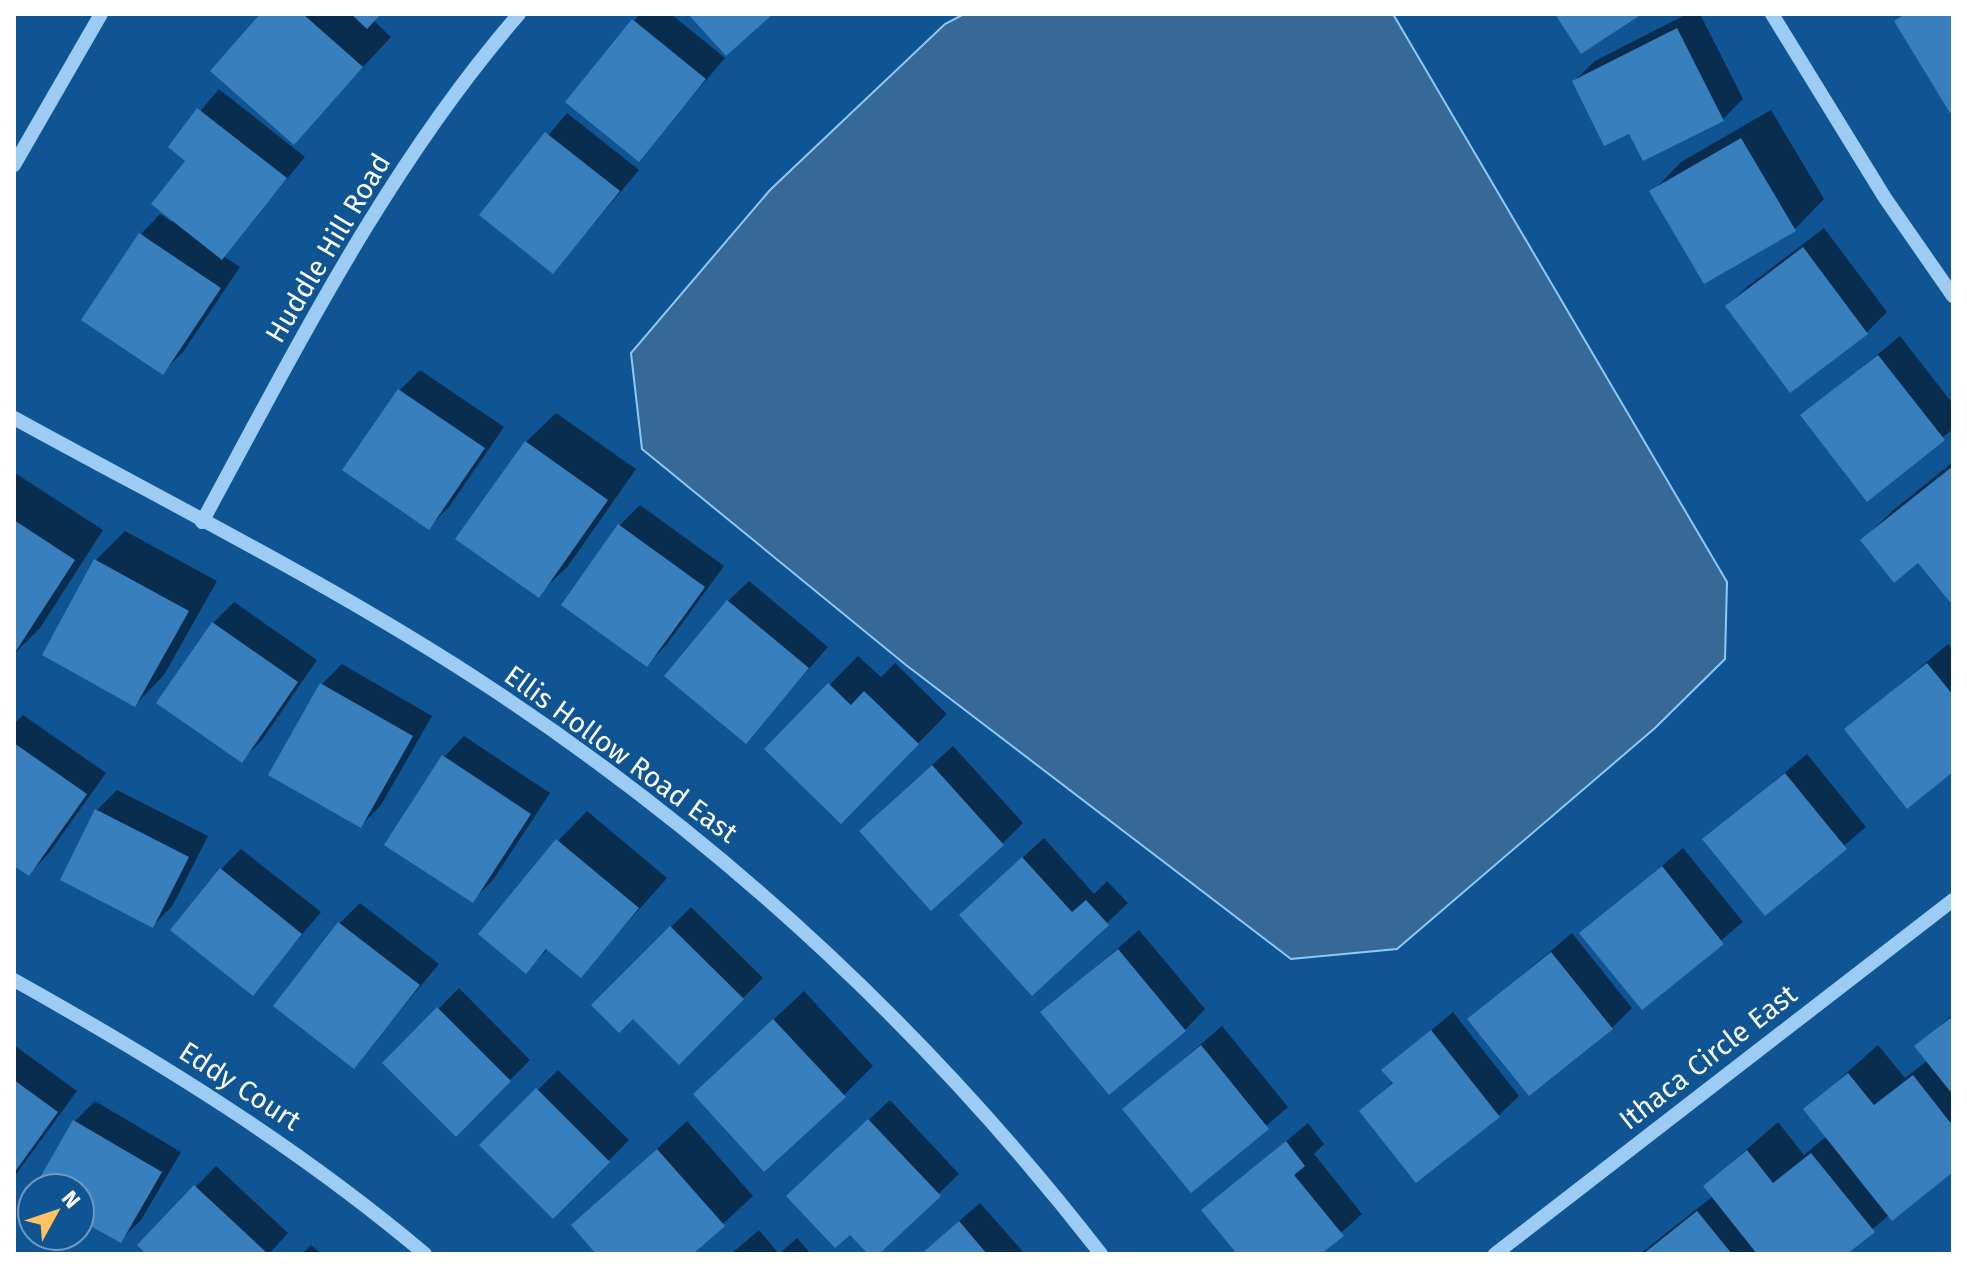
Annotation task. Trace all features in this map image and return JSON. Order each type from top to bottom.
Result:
[{"type":"street","points":[[14,165],[101,14]]},
{"type":"street","name":"Huddle Hill Road","points":[[202,522],[394,182],[483,55],[519,14]]},
{"type":"street","points":[[1772,14],[1885,198],[1953,296]]},
{"type":"street","name":"Ellis Hollow Road East","points":[[14,418],[340,597],[491,688],[631,786],[763,893],[889,1010],[1033,1167],[1101,1254]]},
{"type":"street","name":"Ithaca Circle East","points":[[1495,1254],[1953,900]]},
{"type":"street","name":"Eddy Court","points":[[14,980],[237,1111],[361,1200],[425,1254]]},
{"type":"water","points":[[964,14],[1393,14],[1727,582],[1725,659],[1655,728],[1397,949],[1291,959],[906,665],[642,449],[631,353],[770,190],[945,24]]},
{"type":"building","points":[[260,14],[303,14],[363,67],[294,145],[210,71]]},
{"type":"building","points":[[351,14],[381,14],[367,29]]},
{"type":"building","points":[[688,14],[773,14],[726,56]]},
{"type":"building","points":[[1555,14],[1642,14],[1581,54]]},
{"type":"building","points":[[1905,14],[1953,14],[1953,111],[1950,113],[1894,21]]},
{"type":"building","points":[[632,19],[706,79],[639,162],[565,102]]},
{"type":"building","points":[[1677,28],[1724,121],[1643,161],[1629,134],[1604,146],[1572,81]]},
{"type":"building","points":[[197,108],[287,178],[222,260],[151,204],[185,161],[168,147]]},
{"type":"building","points":[[545,132],[620,191],[553,274],[479,215]]},
{"type":"building","points":[[1741,138],[1796,231],[1704,284],[1649,191]]},
{"type":"building","points":[[139,233],[221,288],[163,375],[81,320]]},
{"type":"building","points":[[1803,247],[1868,334],[1790,393],[1725,306]]},
{"type":"building","points":[[1878,355],[1945,440],[1867,502],[1800,415]]},
{"type":"building","points":[[398,389],[485,448],[429,530],[342,470]]},
{"type":"building","points":[[525,441],[608,500],[539,598],[455,539]]},
{"type":"building","points":[[1953,466],[1953,600],[1950,602],[1918,563],[1894,583],[1860,540]]},
{"type":"building","points":[[14,520],[75,560],[14,654]]},
{"type":"building","points":[[618,524],[705,587],[647,667],[561,605]]},
{"type":"building","points":[[94,559],[189,611],[135,707],[42,655]]},
{"type":"building","points":[[727,600],[809,668],[746,744],[664,676]]},
{"type":"building","points":[[212,622],[298,682],[242,763],[156,703]]},
{"type":"building","points":[[1927,663],[1953,695],[1953,772],[1907,809],[1844,729]]},
{"type":"building","points":[[320,683],[413,736],[361,828],[268,775]]},
{"type":"building","points":[[828,683],[851,705],[864,691],[919,744],[841,824],[764,749]]},
{"type":"building","points":[[14,743],[87,794],[29,876],[14,866]]},
{"type":"building","points":[[442,755],[531,814],[473,903],[384,845]]},
{"type":"building","points":[[932,765],[1004,845],[931,911],[859,831]]},
{"type":"building","points":[[1785,773],[1847,849],[1765,916],[1702,839]]},
{"type":"building","points":[[95,809],[189,857],[153,928],[60,880]]},
{"type":"building","points":[[556,839],[639,908],[581,978],[546,949],[526,974],[478,934]]},
{"type":"building","points":[[1022,857],[1072,912],[1086,900],[1109,925],[1032,996],[959,915]]},
{"type":"building","points":[[1662,866],[1724,944],[1642,1010],[1579,933]]},
{"type":"building","points":[[220,868],[302,934],[253,996],[170,930]]},
{"type":"building","points":[[338,922],[420,985],[354,1069],[273,1006]]},
{"type":"building","points":[[670,926],[744,999],[679,1065],[633,1019],[619,1033],[591,1005]]},
{"type":"building","points":[[1118,949],[1186,1031],[1109,1095],[1040,1012]]},
{"type":"building","points":[[1551,952],[1613,1029],[1529,1096],[1467,1019]]},
{"type":"building","points":[[437,1007],[511,1081],[456,1137],[382,1063]]},
{"type":"building","points":[[1953,1016],[1953,1095],[1914,1046]]},
{"type":"building","points":[[773,1019],[846,1097],[764,1172],[693,1094]]},
{"type":"building","points":[[1431,1030],[1500,1117],[1416,1183],[1359,1111],[1393,1083],[1381,1070]]},
{"type":"building","points":[[1201,1045],[1269,1129],[1191,1193],[1122,1109]]},
{"type":"building","points":[[1848,1073],[1874,1105],[1913,1075],[1953,1126],[1953,1172],[1892,1221],[1803,1109]]},
{"type":"building","points":[[14,1080],[58,1112],[14,1173]]},
{"type":"building","points":[[536,1088],[610,1162],[553,1219],[479,1145]]},
{"type":"building","points":[[868,1119],[941,1196],[879,1254],[868,1254],[850,1235],[835,1248],[786,1196]]},
{"type":"building","points":[[73,1120],[162,1172],[121,1243],[96,1229],[96,1172],[43,1172]]},
{"type":"building","points":[[1286,1141],[1305,1166],[1294,1175],[1344,1236],[1321,1254],[1237,1254],[1201,1210]]},
{"type":"building","points":[[657,1149],[725,1226],[693,1254],[596,1254],[571,1225]]},
{"type":"building","points":[[1747,1150],[1773,1183],[1811,1153],[1875,1232],[1847,1254],[1757,1254],[1703,1186]]},
{"type":"building","points":[[194,1185],[268,1254],[146,1254],[137,1245]]},
{"type":"building","points":[[1697,1211],[1732,1254],[1643,1254]]},
{"type":"building","points":[[959,1221],[987,1254],[921,1254]]}]
